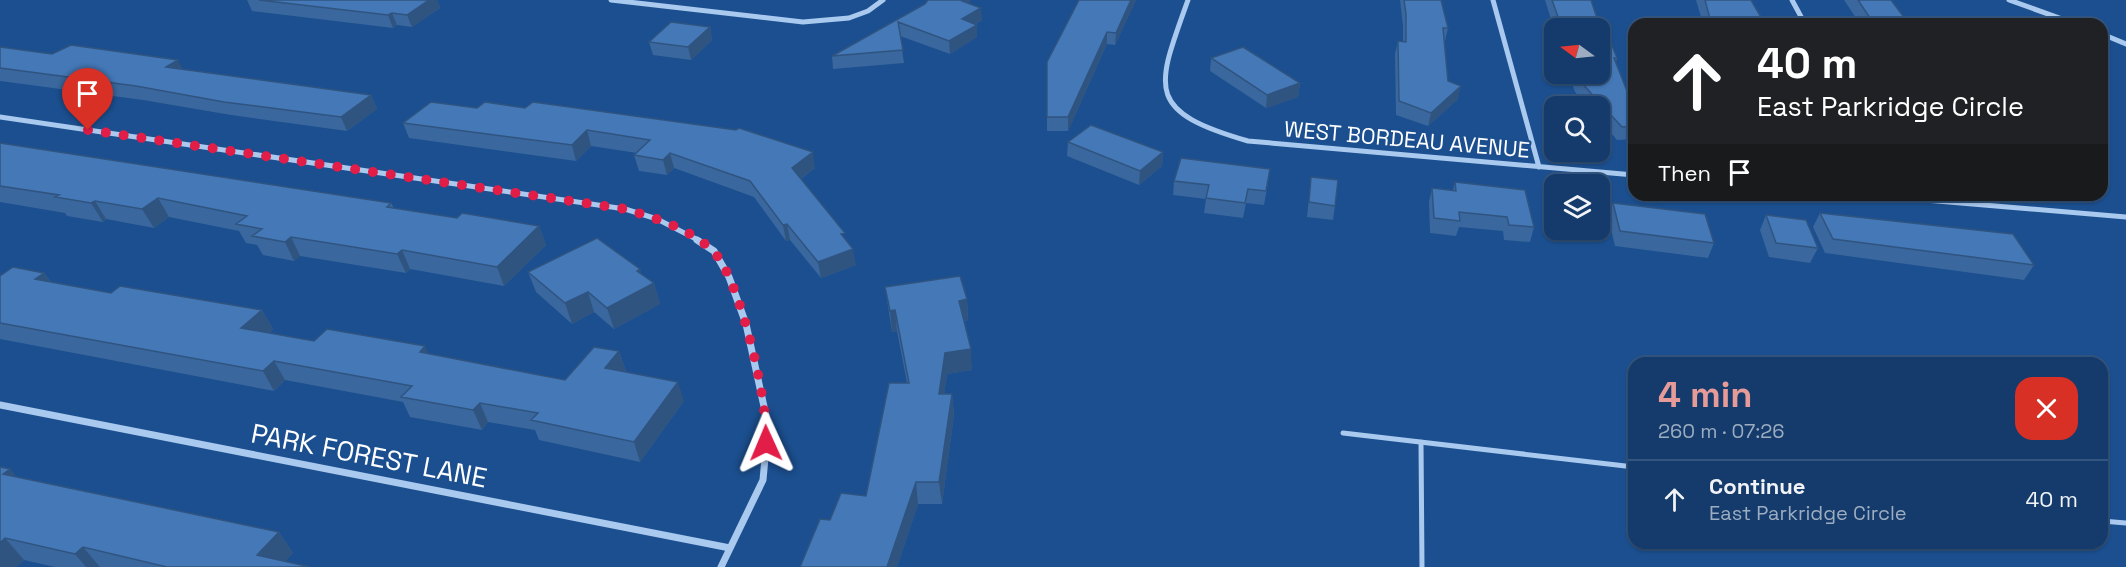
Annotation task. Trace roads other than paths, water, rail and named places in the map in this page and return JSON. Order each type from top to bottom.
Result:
[{"type":"street","points":[[611,0],[803,22],[849,18],[868,11],[883,0]]},
{"type":"street","name":"WEST BORDEAU AVENUE","points":[[1188,0],[1164,72],[1165,87],[1172,102],[1184,116],[1210,131],[1248,141],[1628,174]]},
{"type":"street","points":[[1493,0],[1539,167]]},
{"type":"street","points":[[1792,0],[1802,18]]},
{"type":"street","points":[[2009,0],[2059,18]]},
{"type":"street","points":[[2108,36],[2126,44]]},
{"type":"street","points":[[0,117],[625,209],[657,219],[688,233],[714,251],[729,277],[746,324],[768,424],[763,480],[721,567]]},
{"type":"street","points":[[1959,201],[2126,217]]},
{"type":"street","name":"PARK FOREST LANE","points":[[0,405],[730,548]]},
{"type":"lane","points":[[1342,433],[1628,466]]},
{"type":"lane","points":[[1421,442],[1422,567]]},
{"type":"lane","points":[[2108,522],[2126,523]]}]
